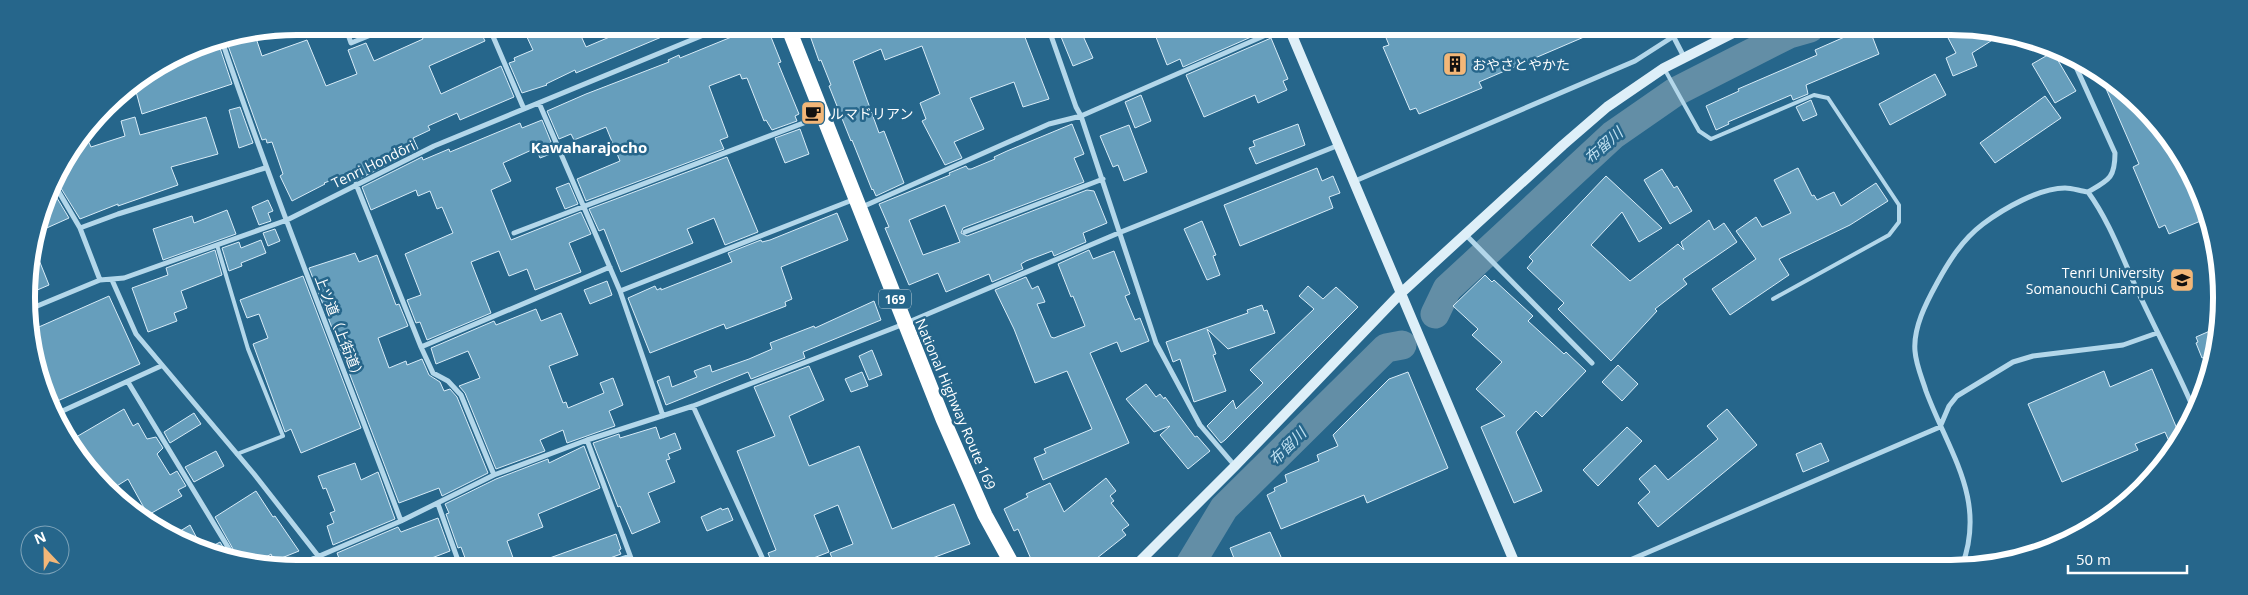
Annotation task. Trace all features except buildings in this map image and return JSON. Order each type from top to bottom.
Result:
[{"type":"highway","name":"National Highway Route 169","points":[[791,35],[904,324],[985,516],[1010,560]]},
{"type":"street","points":[[348,35],[351,43],[371,35]]},
{"type":"street","points":[[493,35],[524,109]]},
{"type":"street","name":"Tenri Hondōri","points":[[36,307],[100,280],[124,278],[287,220],[434,146],[704,35]]},
{"type":"street","points":[[1051,35],[1103,179],[1156,343],[1200,425],[1235,466]]},
{"type":"street","points":[[620,291],[857,204],[1049,124],[1081,116],[1266,35]]},
{"type":"street","points":[[1292,35],[1513,560]]},
{"type":"street","points":[[1141,560],[1235,466],[1400,294],[1464,233],[1607,107],[1664,68],[1729,35]]},
{"type":"street","points":[[1355,181],[1634,61],[1674,36],[1684,57]]},
{"type":"street","name":"上ツ道（上街道）","points":[[224,46],[265,168],[287,220],[401,521]]},
{"type":"street","points":[[1964,559],[1969,546],[1971,508],[1964,480],[1940,427],[1919,371],[1915,350],[1918,326],[1926,303],[1956,252],[1971,233],[2003,211],[2024,200],[2065,188],[2088,192],[2104,183],[2115,170],[2116,153],[2076,67]]},
{"type":"street","points":[[539,103],[585,205],[620,291],[662,416]]},
{"type":"street","points":[[514,233],[822,116]]},
{"type":"street","points":[[311,560],[438,504],[494,475],[587,440],[693,406],[904,324],[1121,232],[1340,145]]},
{"type":"street","points":[[80,228],[118,214],[265,168]]},
{"type":"street","points":[[965,232],[1103,179]]},
{"type":"street","points":[[356,184],[433,373],[448,382],[461,396],[494,475]]},
{"type":"street","points":[[58,190],[80,228],[100,280]]},
{"type":"street","points":[[2088,192],[2108,226],[2191,403]]},
{"type":"street","points":[[1464,233],[1476,248],[1592,363]]},
{"type":"street","points":[[421,347],[610,267]]},
{"type":"street","points":[[112,280],[136,334],[161,366],[188,394],[321,560]]},
{"type":"street","points":[[1630,560],[1940,427],[1952,400],[2022,358],[2123,345],[2157,333]]},
{"type":"street","points":[[61,412],[161,366]]},
{"type":"street","points":[[128,382],[230,551]]},
{"type":"street","points":[[693,406],[763,560]]},
{"type":"street","points":[[587,440],[632,560]]},
{"type":"street","points":[[438,504],[458,560]]},
{"type":"street","points":[[618,560],[630,556]]},
{"type":"lane","points":[[1664,68],[1699,131],[1711,139],[1814,95],[1828,98],[1899,206],[1900,222],[1889,235],[1773,299]]},
{"type":"lane","points":[[216,245],[248,349],[283,436],[237,454]]},
{"type":"waterway","name":"布留川","points":[[1435,314],[1447,289],[1613,135],[1675,92],[1787,35]]},
{"type":"waterway","name":"布留川","points":[[1193,560],[1224,508],[1386,348],[1402,345]]},
{"type":"place","name":"おやさとやかた","points":[[1455,64]]},
{"type":"place","name":"ルマドリアン","points":[[813,113]]},
{"type":"place","name":"Tenri University Somanouchi Campus","points":[[2182,280]]},
{"type":"district","name":"Kawaharajocho","points":[[589,147]]}]
